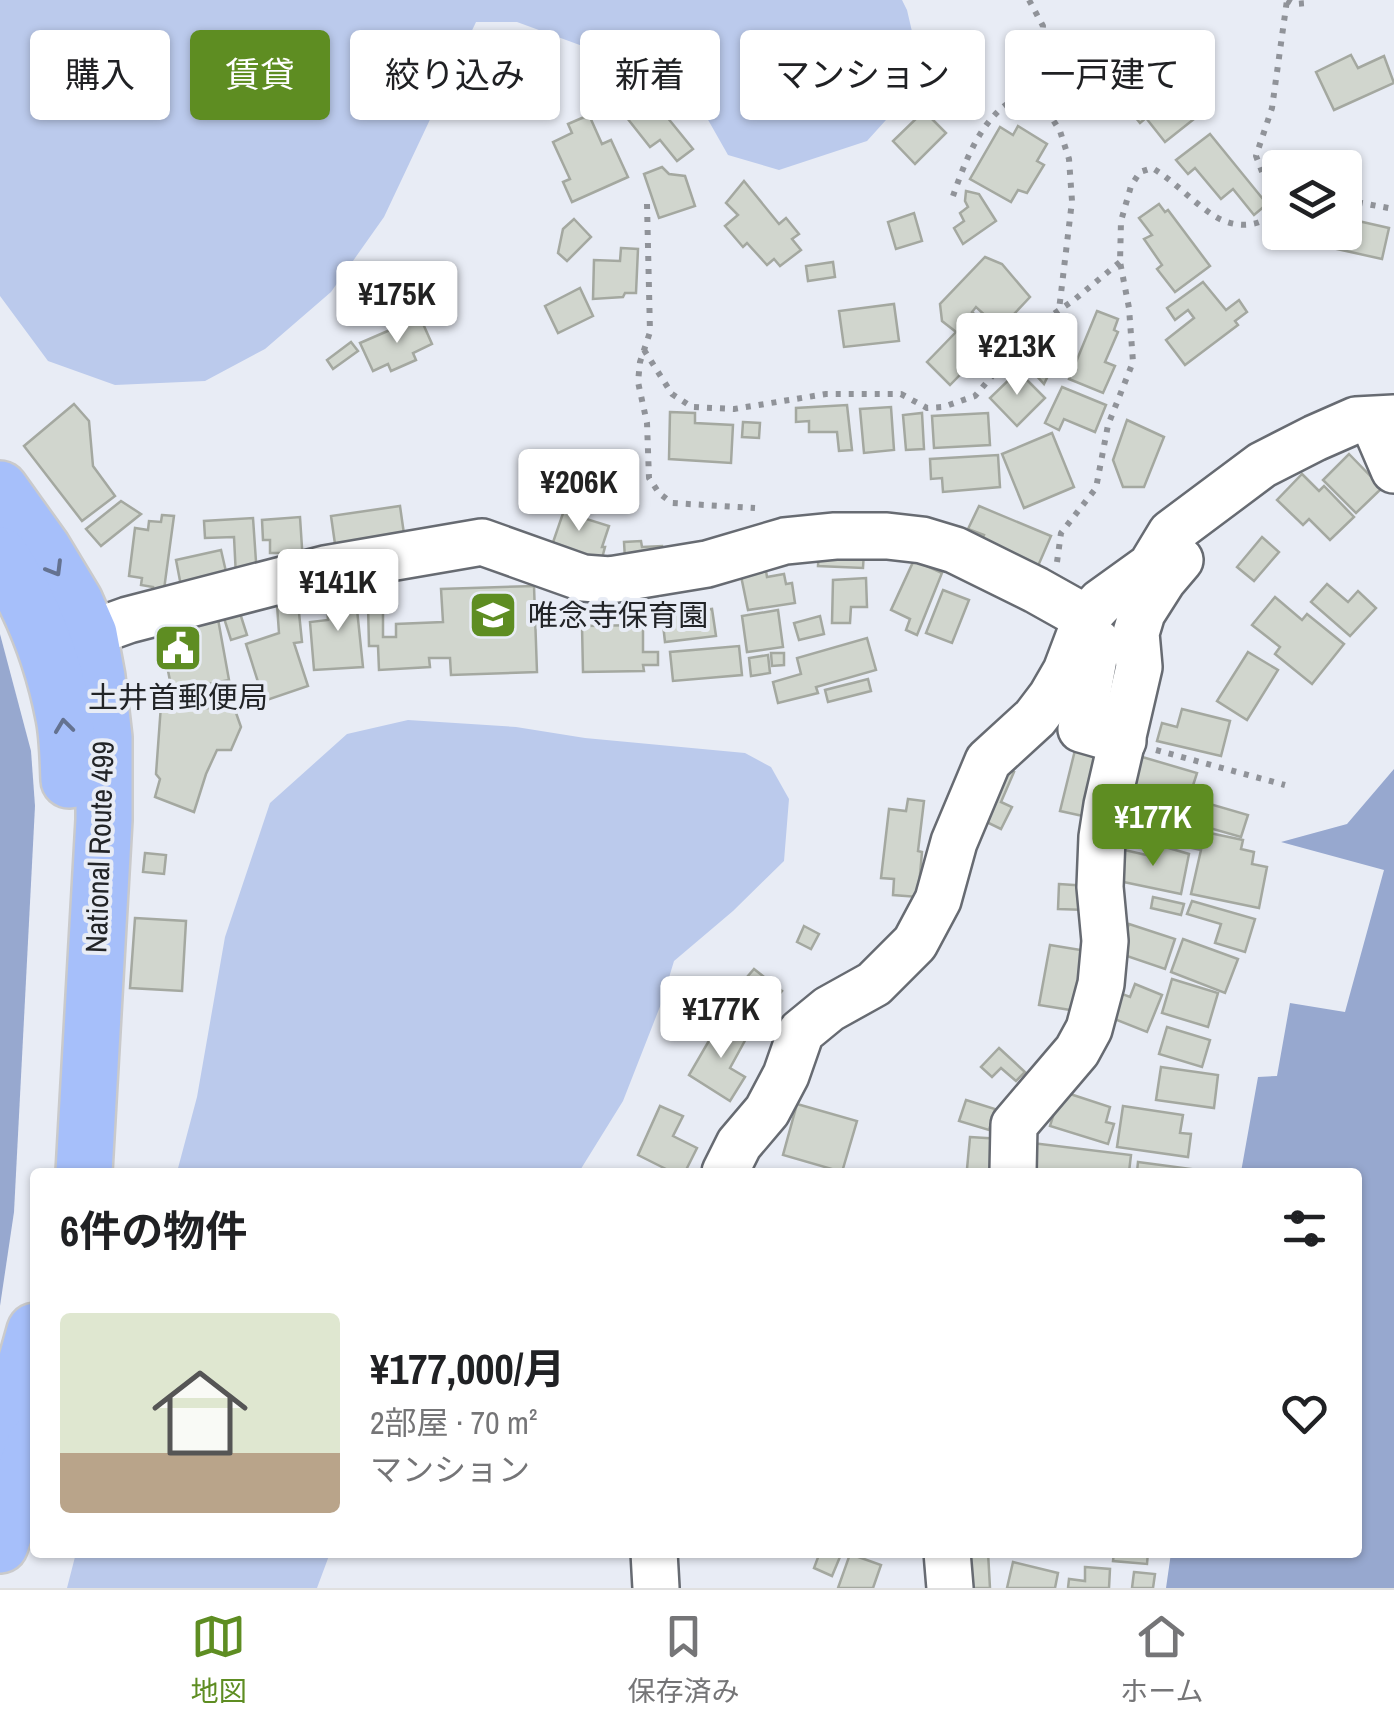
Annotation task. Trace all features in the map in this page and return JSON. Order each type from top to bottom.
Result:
[{"type":"highway","name":"National Route 499","points":[[0,488],[75,602],[89,634],[97,677],[104,738],[104,820],[84,1168]]},
{"type":"highway","name":"National Route 499","points":[[0,555],[18,582],[43,641],[65,718],[70,845],[57,1010],[52,1168]]},
{"type":"highway","points":[[0,1455],[30,1349]]},
{"type":"highway","points":[[0,1545],[30,1458]]},
{"type":"street","points":[[726,1168],[739,1144],[768,1111],[801,1032],[829,1009],[874,984],[914,943],[938,900],[954,842],[988,761],[1035,718],[1066,671],[1080,606],[1151,566],[1170,533],[1262,465],[1314,438],[1356,420],[1383,419],[1394,470]]},
{"type":"street","points":[[1014,1168],[1014,1125],[1077,1051],[1089,1029],[1101,984],[1102,837],[1139,667],[1136,634],[1142,613],[1187,551],[1314,438]]},
{"type":"street","points":[[89,634],[128,620],[325,570],[482,542],[583,578],[610,580],[706,564],[785,541],[887,536],[922,540],[954,550],[1106,614],[1093,656],[1081,729],[1123,741]]},
{"type":"street","points":[[654,1558],[656,1588]]},
{"type":"street","points":[[948,1558],[950,1588]]},
{"type":"path","points":[[1029,0],[1044,30]]},
{"type":"path","points":[[1262,172],[1256,156],[1272,108],[1287,0],[1294,4],[1310,3]]},
{"type":"path","points":[[953,196],[967,158],[986,126],[1005,108]]},
{"type":"path","points":[[1053,120],[1069,159],[1072,201],[1059,311]]},
{"type":"path","points":[[1080,606],[1060,533],[1096,488],[1108,425],[1133,362],[1120,262],[1121,221],[1130,186],[1140,172],[1152,168],[1219,219],[1245,226],[1262,222]]},
{"type":"path","points":[[1362,203],[1394,208]]},
{"type":"path","points":[[646,204],[650,332],[638,382],[647,423],[649,478],[659,493],[672,502],[770,510]]},
{"type":"path","points":[[644,350],[672,394],[692,407],[734,408],[826,394],[901,394],[926,408],[943,408],[975,396],[1032,328],[1120,262]]},
{"type":"path","points":[[1123,741],[1285,785]]},
{"type":"shaded area","points":[[0,0],[902,0],[907,10],[912,30],[740,30],[740,120],[886,120],[867,141],[779,170],[728,155],[708,120],[720,120],[720,30],[580,30],[580,45],[560,38],[560,30],[539,30],[517,22],[476,22],[472,30],[350,30],[350,120],[430,120],[384,217],[331,292],[265,349],[205,381],[115,385],[48,361],[0,296]]},
{"type":"shaded area","points":[[0,634],[31,751],[35,806],[14,1212],[0,1306]]},
{"type":"shaded area","points":[[408,720],[516,727],[585,738],[745,753],[771,767],[789,799],[784,861],[674,961],[623,1101],[581,1168],[178,1168],[197,1097],[225,937],[270,803],[347,734]]},
{"type":"shaded area","points":[[1394,769],[1394,1588],[1166,1588],[1170,1558],[1362,1558],[1362,1168],[1242,1168],[1258,1077],[1277,1076],[1290,1003],[1345,1012],[1384,870],[1281,842],[1347,824]]},
{"type":"shaded area","points":[[74,1558],[328,1558],[317,1588],[67,1588]]},
{"type":"building","points":[[1351,55],[1358,68],[1384,56],[1394,83],[1334,110],[1316,72]]},
{"type":"building","points":[[580,119],[591,120],[602,144],[611,140],[628,177],[572,202],[563,182],[570,179],[553,142],[572,133],[568,124]]},
{"type":"building","points":[[629,120],[669,120],[693,149],[677,161],[660,140],[650,147]]},
{"type":"building","points":[[915,120],[933,120],[946,133],[915,164],[893,141]]},
{"type":"building","points":[[1148,120],[1193,120],[1165,142]]},
{"type":"building","points":[[1018,126],[1047,144],[1037,161],[1044,165],[1027,193],[1018,190],[1011,202],[970,179],[1000,127],[1013,135]]},
{"type":"building","points":[[1210,134],[1262,198],[1262,208],[1254,215],[1233,189],[1221,199],[1195,168],[1188,174],[1176,160]]},
{"type":"building","points":[[662,167],[669,174],[685,176],[695,206],[659,218],[644,174]]},
{"type":"building","points":[[744,181],[779,224],[786,218],[799,234],[792,239],[801,250],[780,266],[774,259],[767,265],[747,243],[743,247],[725,226],[738,215],[726,203]]},
{"type":"building","points":[[966,191],[979,194],[996,221],[963,244],[954,228],[964,221],[960,213],[968,207]]},
{"type":"building","points":[[1159,204],[1165,212],[1168,210],[1210,266],[1175,292],[1157,269],[1162,265],[1144,239],[1152,235],[1139,218]]},
{"type":"building","points":[[914,213],[922,241],[896,249],[888,222]]},
{"type":"building","points":[[574,219],[591,237],[567,261],[558,253],[563,229]]},
{"type":"building","points":[[1362,222],[1389,228],[1382,259],[1342,250],[1362,250]]},
{"type":"building","points":[[621,248],[638,249],[636,293],[593,299],[594,260],[620,261]]},
{"type":"building","points":[[985,257],[1002,264],[1030,297],[1000,329],[976,307],[972,312],[998,336],[950,385],[927,362],[956,332],[942,321],[940,304]]},
{"type":"building","points":[[833,262],[835,277],[808,281],[806,266]]},
{"type":"building","points":[[1203,282],[1226,310],[1239,300],[1247,312],[1235,321],[1238,325],[1185,365],[1166,340],[1194,318],[1188,310],[1175,320],[1167,308]]},
{"type":"building","points":[[580,288],[593,316],[558,333],[545,306]]},
{"type":"building","points":[[894,304],[899,341],[844,347],[839,311]]},
{"type":"building","points":[[1097,311],[1118,319],[1114,330],[1118,332],[1105,362],[1115,366],[1103,393],[1069,379]]},
{"type":"building","points":[[420,317],[432,344],[413,353],[416,360],[391,371],[388,364],[373,371],[360,343]]},
{"type":"building","points":[[1044,337],[1063,345],[1044,384],[1024,362]]},
{"type":"building","points":[[351,342],[358,351],[333,369],[327,360]]},
{"type":"building","points":[[1018,371],[1045,398],[1017,426],[990,398]]},
{"type":"building","points":[[1062,387],[1106,405],[1095,432],[1064,419],[1059,430],[1045,423]]},
{"type":"building","points":[[74,404],[89,421],[93,466],[115,496],[82,521],[24,446]]},
{"type":"building","points":[[847,405],[852,450],[839,451],[837,432],[809,432],[809,421],[796,422],[796,408]]},
{"type":"building","points":[[891,407],[894,450],[864,453],[860,409]]},
{"type":"building","points":[[670,412],[695,413],[695,423],[733,425],[731,463],[669,459]]},
{"type":"building","points":[[922,413],[924,449],[906,450],[903,415]]},
{"type":"building","points":[[988,413],[990,445],[934,448],[932,416]]},
{"type":"building","points":[[1127,420],[1164,437],[1144,487],[1123,487],[1113,460]]},
{"type":"building","points":[[743,422],[760,423],[759,438],[742,437]]},
{"type":"building","points":[[1052,433],[1074,487],[1024,508],[1002,454]]},
{"type":"building","points":[[1349,454],[1382,488],[1356,513],[1323,480]]},
{"type":"building","points":[[998,455],[1000,487],[943,492],[942,478],[931,479],[930,459]]},
{"type":"building","points":[[1302,474],[1319,491],[1324,486],[1354,517],[1330,540],[1309,519],[1303,525],[1277,500]]},
{"type":"building","points":[[571,490],[582,494],[577,506],[586,507],[583,518],[609,526],[601,562],[549,554]]},
{"type":"building","points":[[121,501],[141,514],[101,546],[86,529]]},
{"type":"building","points":[[400,506],[405,541],[336,551],[331,516]]},
{"type":"building","points":[[979,506],[1051,536],[1035,573],[978,550],[984,535],[968,529]]},
{"type":"building","points":[[162,515],[174,516],[163,597],[152,596],[153,587],[141,585],[142,578],[129,576],[135,528],[148,530],[149,521],[161,522]]},
{"type":"building","points":[[300,517],[303,563],[281,564],[280,553],[270,553],[270,540],[263,540],[262,520]]},
{"type":"building","points":[[253,518],[257,576],[236,577],[234,537],[205,538],[204,521]]},
{"type":"building","points":[[1262,537],[1279,552],[1254,581],[1237,567]]},
{"type":"building","points":[[641,541],[642,547],[662,546],[663,559],[625,559],[624,542]]},
{"type":"building","points":[[819,549],[864,551],[863,568],[818,566]]},
{"type":"building","points":[[221,550],[227,576],[181,586],[176,560]]},
{"type":"building","points":[[914,560],[942,573],[917,635],[906,630],[910,619],[891,610]]},
{"type":"building","points":[[766,571],[767,577],[784,574],[786,584],[792,583],[795,603],[748,610],[741,576]]},
{"type":"building","points":[[866,578],[867,607],[851,607],[850,623],[832,623],[833,580]]},
{"type":"building","points":[[1327,584],[1348,602],[1358,591],[1376,608],[1350,636],[1311,602]]},
{"type":"building","points":[[534,586],[537,672],[451,675],[450,658],[429,658],[430,667],[379,670],[378,646],[369,646],[368,605],[383,605],[383,637],[396,637],[396,624],[443,622],[441,589]]},
{"type":"building","points":[[355,590],[363,667],[314,670],[310,622],[328,620],[326,593]]},
{"type":"building","points":[[943,590],[969,600],[952,643],[926,633]]},
{"type":"building","points":[[1275,597],[1302,620],[1307,614],[1344,644],[1312,684],[1275,654],[1280,647],[1252,625]]},
{"type":"building","points":[[298,603],[302,642],[294,643],[308,686],[264,701],[246,644],[279,633],[277,605]]},
{"type":"building","points":[[712,609],[716,636],[665,642],[662,615]]},
{"type":"building","points":[[239,610],[247,635],[231,640],[223,615]]},
{"type":"building","points":[[778,610],[783,647],[747,652],[742,616]]},
{"type":"building","points":[[820,616],[824,634],[799,640],[794,623]]},
{"type":"building","points":[[218,619],[229,680],[172,691],[160,630]]},
{"type":"building","points":[[643,625],[643,652],[658,652],[658,665],[643,665],[644,671],[583,672],[582,626]]},
{"type":"building","points":[[867,638],[876,670],[816,687],[818,693],[778,703],[773,682],[801,674],[797,658]]},
{"type":"building","points":[[739,646],[742,675],[673,681],[670,652]]},
{"type":"building","points":[[1248,652],[1278,670],[1247,720],[1217,701]]},
{"type":"building","points":[[771,653],[784,653],[784,665],[772,666]]},
{"type":"building","points":[[768,655],[770,673],[751,676],[749,658]]},
{"type":"building","points":[[868,679],[871,691],[828,702],[825,690]]},
{"type":"building","points":[[161,705],[235,710],[241,727],[231,750],[217,750],[194,812],[155,797],[160,779],[156,774]]},
{"type":"building","points":[[1182,709],[1230,721],[1221,756],[1157,741],[1162,723],[1177,727]]},
{"type":"building","points":[[1078,738],[1109,746],[1092,818],[1060,811]]},
{"type":"building","points":[[1132,754],[1197,773],[1189,798],[1248,815],[1241,837],[1117,804]]},
{"type":"building","points":[[998,765],[1014,772],[1001,802],[1012,807],[1001,829],[974,816]]},
{"type":"building","points":[[908,799],[924,801],[918,897],[893,895],[894,879],[881,878],[889,809],[906,811]]},
{"type":"building","points":[[1123,811],[1160,826],[1157,839],[1150,837],[1145,846],[1114,833]]},
{"type":"building","points":[[1186,828],[1243,840],[1241,849],[1254,852],[1252,864],[1267,867],[1259,908],[1191,894],[1201,850],[1183,846]]},
{"type":"building","points":[[1155,844],[1189,854],[1181,894],[1114,880],[1120,849],[1151,856]]},
{"type":"building","points":[[145,853],[166,855],[164,874],[143,872]]},
{"type":"building","points":[[1059,884],[1088,886],[1087,910],[1058,909]]},
{"type":"building","points":[[1153,897],[1184,904],[1181,915],[1151,908]]},
{"type":"building","points":[[1192,901],[1255,919],[1245,952],[1215,943],[1221,924],[1187,914]]},
{"type":"building","points":[[135,918],[186,921],[182,991],[130,988]]},
{"type":"building","points":[[1129,924],[1175,939],[1165,969],[1118,953]]},
{"type":"building","points":[[804,926],[819,934],[811,949],[797,942]]},
{"type":"building","points":[[1183,939],[1238,959],[1225,993],[1171,972]]},
{"type":"building","points":[[1050,945],[1093,952],[1083,1012],[1039,1005]]},
{"type":"building","points":[[754,969],[782,991],[750,1029],[722,1006]]},
{"type":"building","points":[[1172,979],[1218,993],[1208,1027],[1162,1013]]},
{"type":"building","points":[[1135,984],[1162,995],[1147,1032],[1107,1016],[1117,992],[1130,997]]},
{"type":"building","points":[[721,1020],[748,1035],[730,1068],[745,1077],[730,1101],[689,1075]]},
{"type":"building","points":[[1167,1027],[1210,1040],[1202,1067],[1159,1054]]},
{"type":"building","points":[[999,1048],[1025,1072],[1016,1081],[1001,1068],[992,1077],[981,1067]]},
{"type":"building","points":[[1161,1067],[1218,1075],[1214,1108],[1156,1100]]},
{"type":"building","points":[[1061,1091],[1110,1107],[1106,1122],[1114,1124],[1108,1144],[1050,1126]]},
{"type":"building","points":[[966,1100],[995,1109],[989,1130],[959,1121]]},
{"type":"building","points":[[797,1104],[857,1121],[843,1168],[828,1168],[783,1155]]},
{"type":"building","points":[[660,1106],[683,1116],[673,1136],[697,1148],[687,1168],[664,1168],[638,1155]]},
{"type":"building","points":[[1123,1106],[1183,1115],[1180,1133],[1191,1134],[1188,1157],[1117,1147]]},
{"type":"building","points":[[970,1137],[1001,1139],[998,1168],[967,1168]]},
{"type":"building","points":[[1032,1143],[1131,1155],[1129,1168],[1029,1168]]},
{"type":"building","points":[[1138,1162],[1184,1168],[1137,1168]]},
{"type":"building","points":[[818,1558],[840,1558],[832,1576],[814,1568]]},
{"type":"building","points":[[849,1558],[881,1565],[873,1588],[838,1588]]},
{"type":"building","points":[[957,1558],[988,1558],[990,1588],[959,1588]]},
{"type":"building","points":[[1113,1558],[1148,1558],[1147,1564],[1113,1561]]},
{"type":"building","points":[[1013,1562],[1058,1573],[1055,1588],[1007,1588]]},
{"type":"building","points":[[1085,1567],[1110,1569],[1109,1588],[1068,1588],[1069,1579],[1085,1581]]},
{"type":"building","points":[[1134,1572],[1155,1574],[1153,1588],[1132,1588]]},
{"type":"place","name":"唯念寺保育園","points":[[493,615]]},
{"type":"place","name":"土井首郵便局","points":[[178,648]]}]
